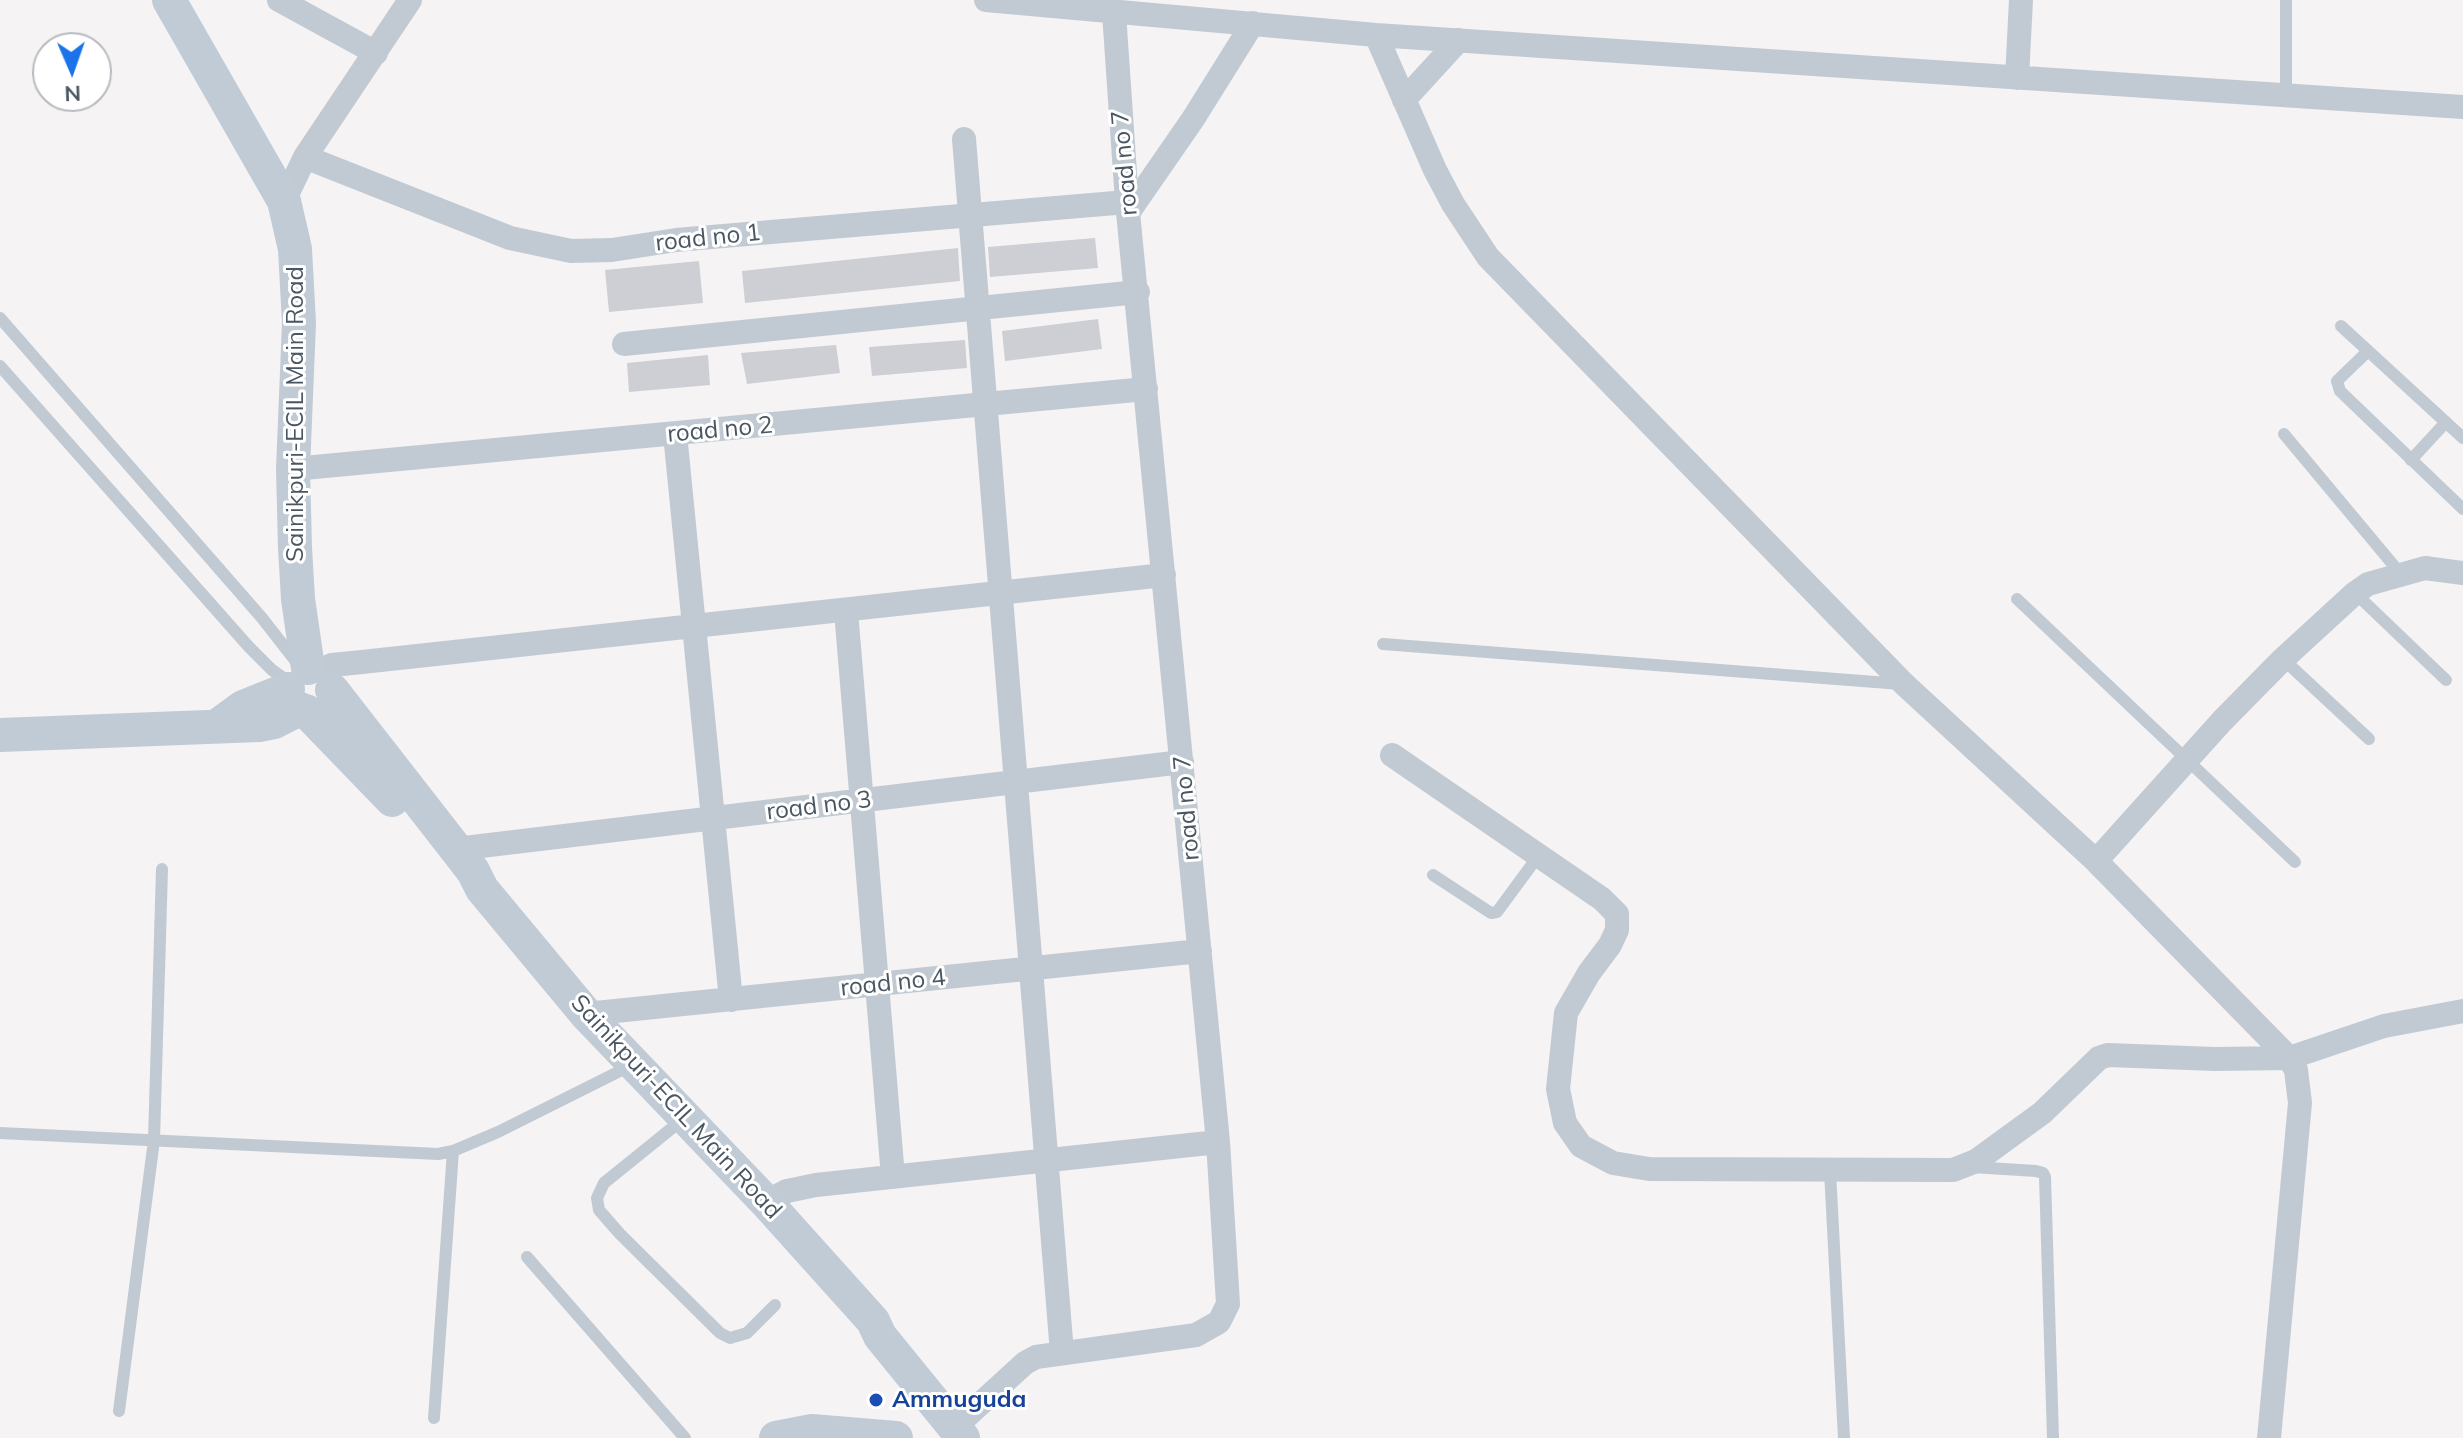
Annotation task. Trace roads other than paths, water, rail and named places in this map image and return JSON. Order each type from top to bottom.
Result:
[{"type":"main road","name":"Sainikpuri-ECIL Main Road","points":[[169,0],[284,201],[295,249],[299,296],[293,469],[298,599],[306,686],[368,774],[461,878],[482,889]]},
{"type":"main road","name":"Sainikpuri-ECIL Main Road","points":[[306,686],[456,849],[482,889],[586,1014],[766,1202],[873,1321],[888,1326],[976,1433]]},
{"type":"main road","points":[[0,735],[214,728],[243,707],[306,686]]},
{"type":"main road","points":[[776,1438],[812,1431],[896,1438]]},
{"type":"street","points":[[279,0],[376,53]]},
{"type":"street","points":[[284,201],[305,157],[410,0]]},
{"type":"street","points":[[986,0],[1114,13],[1143,7],[1253,23],[1376,35],[2463,107]]},
{"type":"street","points":[[2017,78],[2021,0]]},
{"type":"street","name":"road no 7","points":[[976,1433],[1025,1363],[1036,1357],[1196,1335],[1219,1322],[1228,1304],[1218,1142],[1128,207],[1114,13]]},
{"type":"street","points":[[1128,207],[1193,119],[1253,23]]},
{"type":"street","points":[[1376,35],[1453,204],[1488,257],[1904,684],[2096,861],[2289,1058],[2296,1070],[2300,1103],[2269,1438]]},
{"type":"street","points":[[1404,100],[1459,40]]},
{"type":"street","points":[[964,139],[1062,1353]]},
{"type":"street","name":"road no 1","points":[[305,157],[510,238],[571,251],[612,250],[676,240],[970,216],[1128,207]]},
{"type":"street","points":[[624,344],[1138,292]]},
{"type":"street","name":"road no 2","points":[[293,469],[1146,389]]},
{"type":"street","points":[[675,434],[731,1000]]},
{"type":"street","points":[[2096,861],[2222,721],[2355,593],[2368,584],[2425,568],[2463,573]]},
{"type":"street","points":[[306,686],[332,665],[1164,575]]},
{"type":"street","points":[[846,611],[893,1177]]},
{"type":"street","points":[[1392,755],[1602,899],[1617,914],[1617,930],[1610,945],[1589,973],[1566,1013],[1558,1089],[1565,1123],[1581,1146],[1613,1163],[1649,1169],[1953,1170],[1976,1161],[2042,1113],[2099,1058],[2125,1054],[2215,1059],[2289,1058],[2384,1026],[2463,1011]]},
{"type":"street","name":"road no 3","points":[[456,849],[1182,762]]},
{"type":"street","name":"road no 4","points":[[586,1014],[1200,951]]},
{"type":"street","points":[[766,1202],[787,1191],[1218,1142]]},
{"type":"lane","points":[[2286,0],[2286,95]]},
{"type":"lane","points":[[0,318],[262,618],[306,686]]},
{"type":"lane","points":[[2341,326],[2463,438]]},
{"type":"lane","points":[[2368,351],[2337,381],[2337,386],[2463,509]]},
{"type":"lane","points":[[0,366],[249,647],[272,670],[306,686]]},
{"type":"lane","points":[[2411,460],[2446,422]]},
{"type":"lane","points":[[2284,434],[2400,573]]},
{"type":"lane","points":[[2355,593],[2446,680]]},
{"type":"lane","points":[[2017,599],[2295,862]]},
{"type":"lane","points":[[1383,644],[1904,684]]},
{"type":"lane","points":[[2283,659],[2369,739]]},
{"type":"lane","points":[[1433,875],[1491,913],[1497,912],[1539,855]]},
{"type":"lane","points":[[119,1411],[154,1140],[162,869]]},
{"type":"lane","points":[[0,1133],[438,1154],[453,1151],[633,1065]]},
{"type":"lane","points":[[685,1118],[604,1183],[597,1198],[599,1210],[720,1333],[730,1338],[747,1333],[775,1305]]},
{"type":"lane","points":[[434,1418],[453,1151]]},
{"type":"lane","points":[[1965,1166],[2036,1171],[2045,1177],[2053,1438]]},
{"type":"lane","points":[[1830,1171],[1844,1438]]},
{"type":"lane","points":[[527,1257],[685,1438]]},
{"type":"place","name":"Ammuguda","points":[[876,1400]]}]
